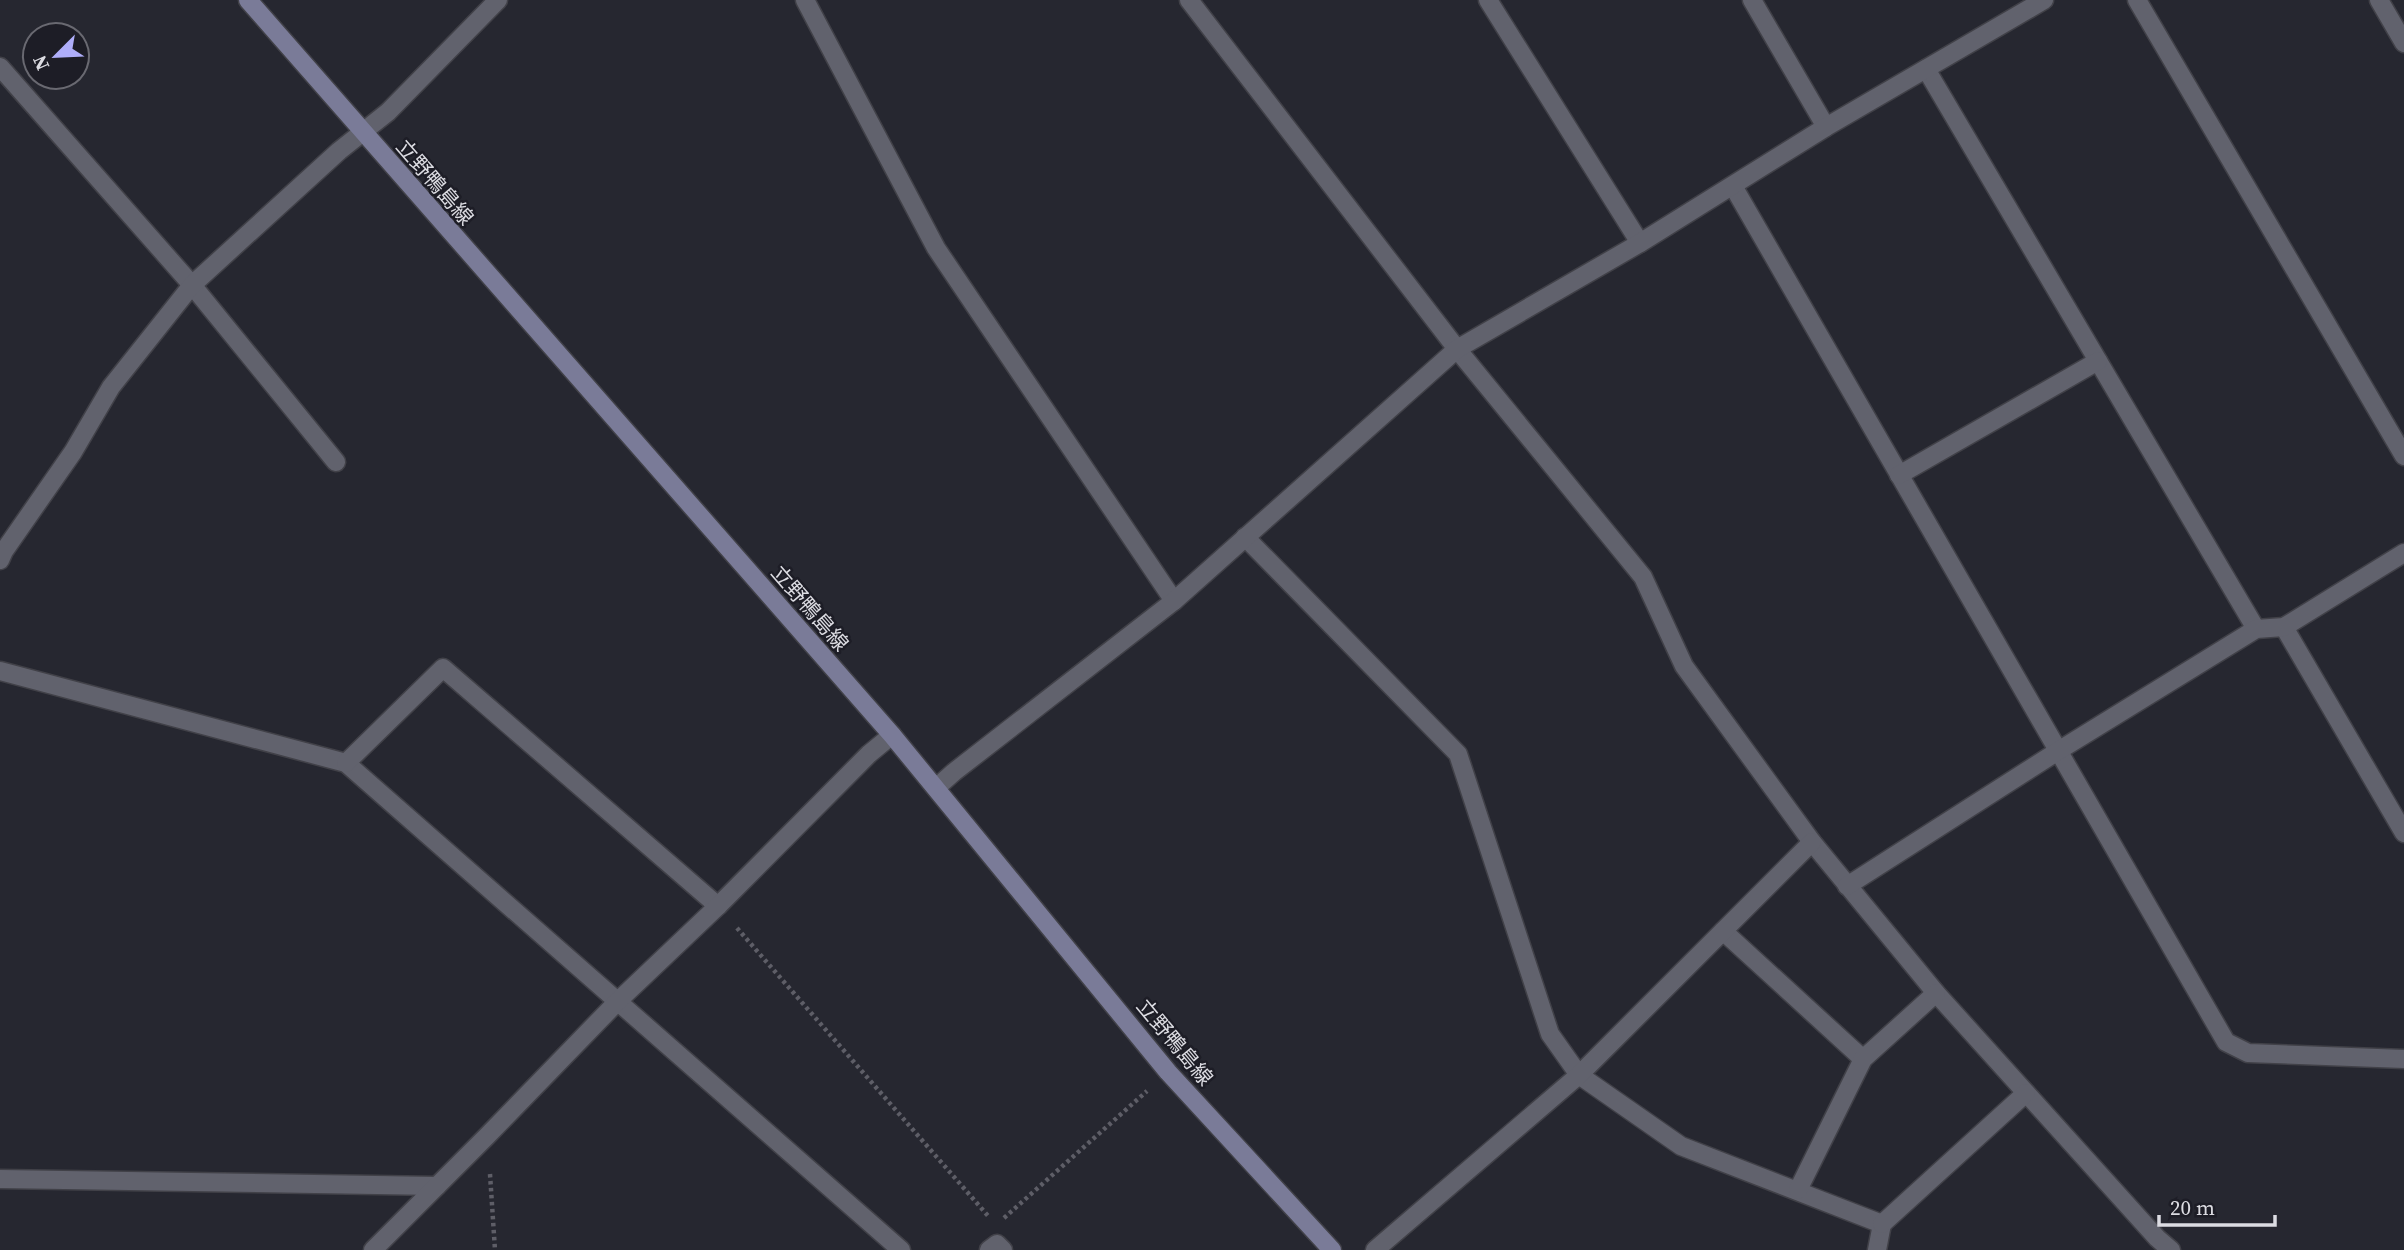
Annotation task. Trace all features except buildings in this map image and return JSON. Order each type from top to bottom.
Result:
[{"type":"main road","name":"立野鴨島線","points":[[248,0],[892,735],[1168,1072],[1332,1250]]},
{"type":"street","points":[[0,560],[73,452],[111,387],[192,285],[388,112],[498,0]]},
{"type":"street","points":[[805,0],[936,248],[1174,601]]},
{"type":"street","points":[[1189,0],[1457,349],[1643,577],[1684,666],[1812,842],[1936,993],[2157,1238],[2171,1250]]},
{"type":"street","points":[[1488,0],[1640,243]]},
{"type":"street","points":[[1752,0],[1826,127]]},
{"type":"street","points":[[936,788],[1174,601],[1457,349],[1640,243],[1826,127],[2044,0]]},
{"type":"street","points":[[2137,0],[2404,456]]},
{"type":"street","points":[[2379,0],[2404,43]]},
{"type":"street","points":[[0,66],[192,285],[336,462]]},
{"type":"street","points":[[1927,69],[2256,629]]},
{"type":"street","points":[[1732,186],[2226,1042],[2248,1053],[2404,1059]]},
{"type":"street","points":[[1899,475],[2098,361]]},
{"type":"street","points":[[1245,537],[1458,754],[1550,1034],[1579,1075],[1681,1146],[1882,1224]]},
{"type":"street","points":[[1847,886],[2256,629],[2284,627],[2404,553]]},
{"type":"street","points":[[2284,627],[2404,833]]},
{"type":"street","points":[[346,763],[443,668],[718,906]]},
{"type":"street","points":[[0,671],[346,763],[901,1250]]},
{"type":"street","points":[[373,1250],[618,1001],[718,906],[869,754],[892,735]]},
{"type":"street","points":[[1375,1250],[1579,1075],[1812,842]]},
{"type":"street","points":[[1723,931],[1863,1059]]},
{"type":"street","points":[[1798,1190],[1863,1059],[1936,993]]},
{"type":"street","points":[[1877,1250],[1882,1224],[2026,1093]]},
{"type":"street","points":[[0,1179],[438,1186]]},
{"type":"street","points":[[989,1250],[997,1244],[1003,1250]]},
{"type":"path","points":[[718,906],[996,1226],[1168,1072]]},
{"type":"path","points":[[487,1136],[495,1250]]}]
